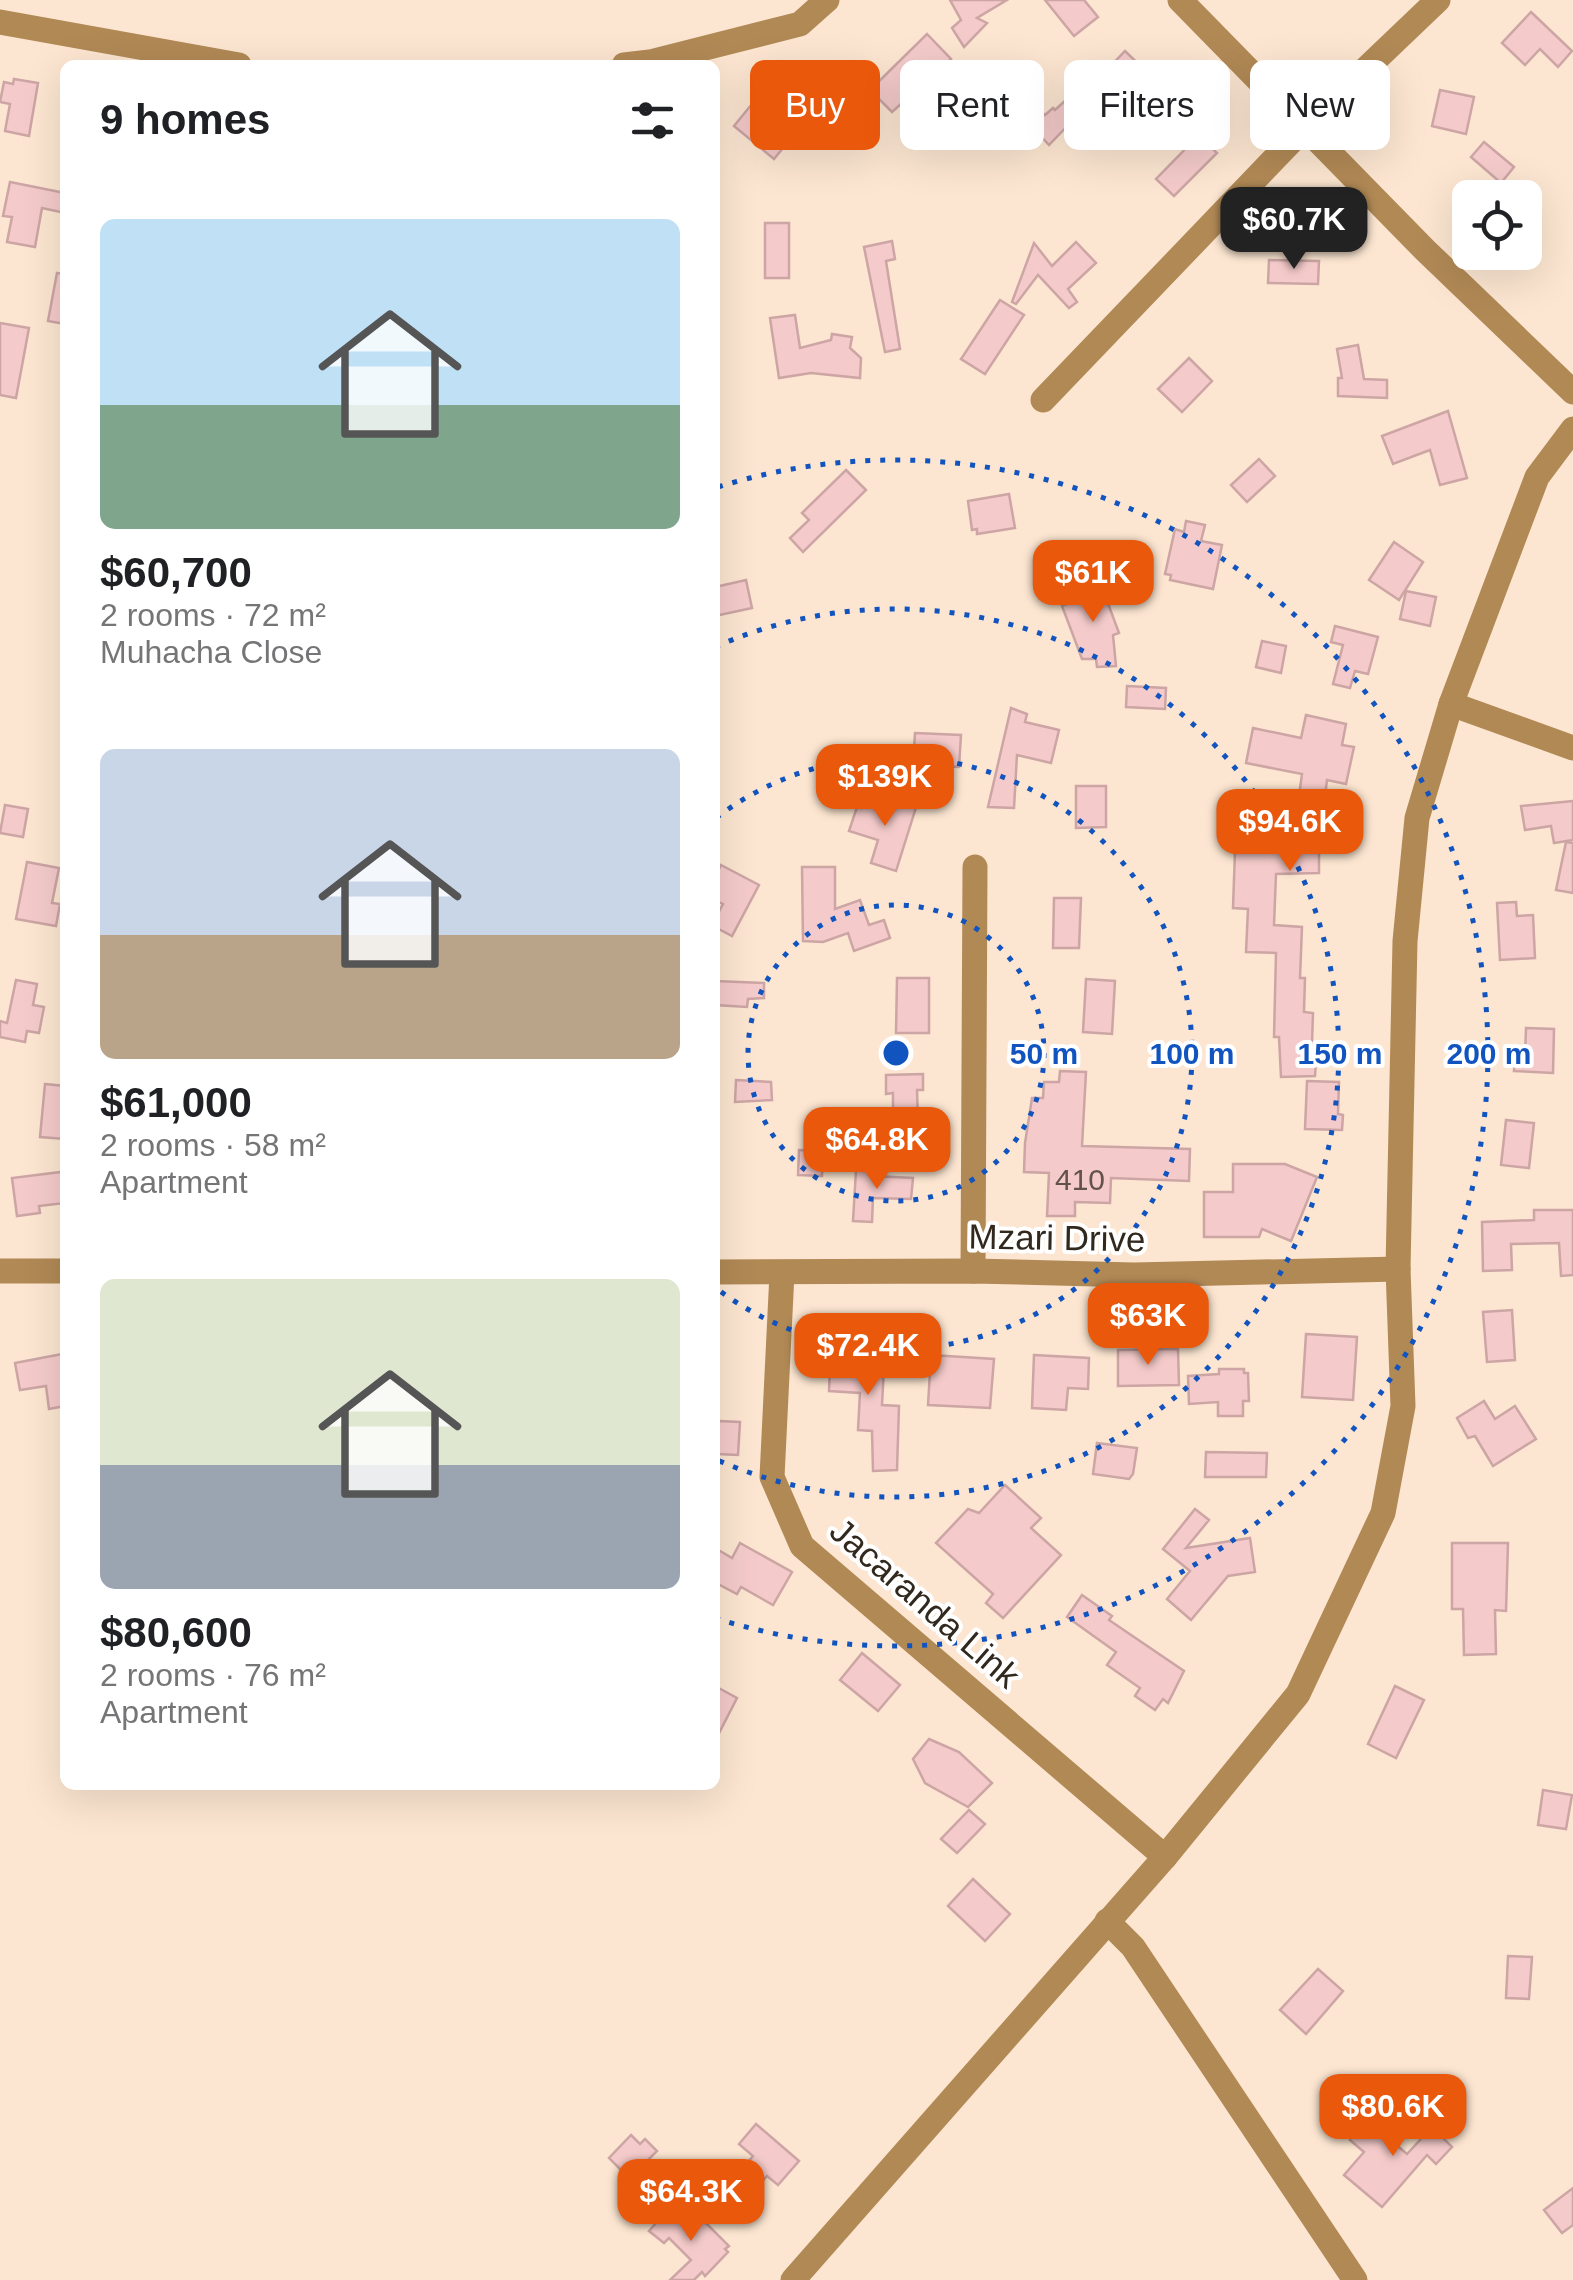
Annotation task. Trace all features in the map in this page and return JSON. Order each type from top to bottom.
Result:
[{"type":"street","points":[[657,60],[800,24],[827,0]]},
{"type":"street","points":[[1180,0],[1250,70]]},
{"type":"street","points":[[1375,60],[1438,0]]},
{"type":"street","points":[[0,22],[211,60]]},
{"type":"street","points":[[1043,400],[1283,150]]},
{"type":"street","points":[[1329,150],[1573,392]]},
{"type":"street","points":[[793,2280],[1165,1857],[1298,1694],[1383,1514],[1403,1406],[1398,1270],[1405,941],[1417,818],[1452,704],[1537,477],[1573,429]]},
{"type":"street","points":[[1452,704],[1573,748]]},
{"type":"street","points":[[973,1271],[975,867]]},
{"type":"street","name":"Mzari Drive","points":[[720,1272],[1134,1275],[1398,1270]]},
{"type":"street","points":[[0,1271],[60,1271]]},
{"type":"street","name":"Jacaranda Link","points":[[782,1273],[772,1477],[802,1546],[1165,1857]]},
{"type":"street","points":[[1107,1921],[1133,1948],[1355,2280]]},
{"type":"building","points":[[950,0],[1007,0],[977,18],[987,23],[964,47],[952,28],[961,20]]},
{"type":"building","points":[[1045,0],[1084,0],[1098,17],[1074,36]]},
{"type":"building","points":[[1531,12],[1572,51],[1558,67],[1540,49],[1525,65],[1502,43]]},
{"type":"building","points":[[927,34],[951,59],[950,60],[901,60]]},
{"type":"building","points":[[1125,51],[1134,60],[1116,60]]},
{"type":"building","points":[[900,61],[900,105],[892,112],[880,100],[880,80]]},
{"type":"building","points":[[14,79],[38,83],[29,136],[5,131],[10,104],[0,102],[4,82],[13,84]]},
{"type":"building","points":[[1440,90],[1474,97],[1466,134],[1432,126]]},
{"type":"building","points":[[1064,102],[1064,129],[1049,145],[1044,140],[1044,114]]},
{"type":"building","points":[[750,106],[750,139],[734,126]]},
{"type":"building","points":[[1484,142],[1514,167],[1503,180],[1498,180],[1471,157]]},
{"type":"building","points":[[763,150],[781,150],[774,159]]},
{"type":"building","points":[[1184,150],[1217,153],[1174,196],[1156,179]]},
{"type":"building","points":[[10,182],[60,192],[60,212],[42,208],[35,247],[7,242],[12,217],[3,216]]},
{"type":"building","points":[[765,223],[789,223],[789,278],[765,278]]},
{"type":"building","points":[[892,241],[895,259],[886,261],[900,349],[885,352],[864,247]]},
{"type":"building","points":[[1076,242],[1096,263],[1068,289],[1077,302],[1069,308],[1038,275],[1016,304],[1012,302],[1034,243],[1052,266]]},
{"type":"building","points":[[1269,260],[1319,261],[1318,284],[1268,283]]},
{"type":"building","points":[[57,273],[60,273],[60,323],[48,321]]},
{"type":"building","points":[[1000,300],[1024,315],[985,374],[961,359]]},
{"type":"building","points":[[795,315],[800,348],[831,340],[832,334],[852,337],[850,348],[861,358],[860,378],[811,373],[779,378],[770,318]]},
{"type":"building","points":[[0,323],[29,328],[16,398],[0,395]]},
{"type":"building","points":[[1358,345],[1364,379],[1387,380],[1387,398],[1338,396],[1338,378],[1342,378],[1337,349]]},
{"type":"building","points":[[1189,358],[1212,381],[1182,412],[1158,389]]},
{"type":"building","points":[[1448,411],[1467,478],[1440,485],[1430,450],[1393,464],[1382,436]]},
{"type":"building","points":[[1259,459],[1275,476],[1247,502],[1231,485]]},
{"type":"building","points":[[846,470],[866,490],[803,552],[790,538],[809,520],[802,513]]},
{"type":"building","points":[[1009,494],[1015,528],[977,534],[977,529],[972,530],[968,501]]},
{"type":"building","points":[[1186,521],[1205,525],[1201,541],[1222,545],[1213,589],[1170,580],[1171,575],[1165,574],[1175,529],[1184,532]]},
{"type":"building","points":[[1394,542],[1423,562],[1399,600],[1369,580]]},
{"type":"building","points":[[746,580],[752,608],[720,615],[720,586]]},
{"type":"building","points":[[1100,582],[1119,633],[1113,635],[1116,666],[1097,667],[1096,659],[1082,659],[1062,606],[1076,600],[1074,593]]},
{"type":"building","points":[[1406,591],[1436,597],[1430,626],[1400,619]]},
{"type":"building","points":[[1335,626],[1378,637],[1368,674],[1355,671],[1350,688],[1333,684],[1343,645],[1331,642]]},
{"type":"building","points":[[1262,641],[1286,646],[1281,673],[1256,667]]},
{"type":"building","points":[[1127,686],[1166,688],[1165,709],[1126,707]]},
{"type":"building","points":[[1011,708],[1027,714],[1025,722],[1059,730],[1051,763],[1017,755],[1014,808],[988,807]]},
{"type":"building","points":[[1306,715],[1346,724],[1342,745],[1354,747],[1346,784],[1327,780],[1321,828],[1329,828],[1327,847],[1319,846],[1319,873],[1276,874],[1274,925],[1302,927],[1300,978],[1305,978],[1304,1012],[1313,1013],[1312,1044],[1317,1044],[1315,1076],[1281,1077],[1279,1037],[1274,1037],[1276,953],[1246,952],[1248,909],[1233,908],[1235,851],[1247,850],[1248,845],[1284,848],[1287,824],[1295,825],[1302,774],[1246,763],[1253,728],[1301,738]]},
{"type":"building","points":[[915,733],[961,735],[959,767],[913,765]]},
{"type":"building","points":[[1076,786],[1106,786],[1106,827],[1076,828]]},
{"type":"building","points":[[901,796],[918,801],[896,871],[871,863],[878,840],[849,831],[857,807],[861,808],[865,798],[897,808]]},
{"type":"building","points":[[1573,801],[1573,840],[1554,843],[1551,826],[1525,830],[1521,806]]},
{"type":"building","points":[[5,805],[28,809],[23,837],[0,833]]},
{"type":"building","points":[[1566,842],[1573,843],[1573,893],[1556,890]]},
{"type":"building","points":[[27,862],[59,868],[52,903],[60,904],[56,926],[16,919]]},
{"type":"building","points":[[720,867],[759,885],[732,936],[720,930],[723,904]]},
{"type":"building","points":[[802,867],[835,867],[835,909],[860,900],[869,925],[884,920],[890,938],[854,951],[848,933],[823,942],[803,941]]},
{"type":"building","points":[[1054,898],[1081,898],[1079,948],[1053,948]]},
{"type":"building","points":[[1516,902],[1517,916],[1533,915],[1535,958],[1500,960],[1497,903]]},
{"type":"building","points":[[897,978],[929,978],[929,1033],[896,1033]]},
{"type":"building","points":[[1086,979],[1115,981],[1112,1034],[1083,1032]]},
{"type":"building","points":[[16,980],[37,984],[33,1005],[44,1007],[39,1033],[27,1031],[25,1042],[0,1037],[0,1021],[7,1023]]},
{"type":"building","points":[[720,981],[764,983],[764,998],[748,999],[747,1007],[720,1005]]},
{"type":"building","points":[[1526,1028],[1554,1029],[1553,1073],[1514,1071],[1515,1055],[1525,1056]]},
{"type":"building","points":[[1060,1071],[1086,1072],[1082,1146],[1190,1149],[1189,1181],[1111,1178],[1110,1203],[1075,1202],[1075,1216],[1047,1216],[1049,1173],[1024,1172],[1025,1143],[1032,1098],[1043,1098],[1044,1082],[1059,1082]]},
{"type":"building","points":[[923,1074],[923,1090],[917,1090],[918,1123],[893,1124],[893,1093],[886,1094],[886,1075]]},
{"type":"building","points":[[736,1080],[771,1082],[772,1100],[735,1102]]},
{"type":"building","points":[[1307,1081],[1339,1082],[1342,1130],[1305,1129]]},
{"type":"building","points":[[45,1084],[60,1086],[60,1139],[40,1137]]},
{"type":"building","points":[[1506,1120],[1534,1123],[1529,1168],[1501,1165]]},
{"type":"building","points":[[799,1150],[823,1151],[822,1176],[798,1175]]},
{"type":"building","points":[[1233,1164],[1285,1164],[1317,1177],[1291,1241],[1262,1229],[1259,1237],[1204,1237],[1204,1192],[1233,1192]]},
{"type":"building","points":[[856,1170],[875,1171],[874,1176],[913,1178],[911,1199],[873,1198],[872,1222],[853,1221]]},
{"type":"building","points":[[60,1172],[60,1204],[39,1206],[40,1213],[17,1216],[12,1178]]},
{"type":"building","points":[[1534,1210],[1573,1210],[1573,1275],[1561,1276],[1559,1243],[1511,1244],[1512,1270],[1483,1271],[1482,1222],[1534,1220]]},
{"type":"building","points":[[1512,1310],[1515,1360],[1487,1362],[1483,1312]]},
{"type":"building","points":[[1306,1334],[1357,1337],[1353,1400],[1302,1397]]},
{"type":"building","points":[[831,1345],[885,1348],[882,1405],[899,1406],[897,1470],[873,1471],[872,1431],[858,1430],[860,1393],[829,1391]]},
{"type":"building","points":[[1178,1349],[1179,1385],[1118,1386],[1118,1350]]},
{"type":"building","points":[[60,1354],[60,1407],[49,1409],[46,1386],[20,1390],[15,1363]]},
{"type":"building","points":[[931,1355],[994,1359],[990,1408],[928,1405]]},
{"type":"building","points":[[1034,1355],[1089,1358],[1088,1389],[1068,1388],[1066,1410],[1032,1408]]},
{"type":"building","points":[[1219,1369],[1244,1369],[1248,1373],[1249,1401],[1243,1401],[1243,1416],[1218,1416],[1218,1402],[1189,1404],[1188,1376],[1219,1374]]},
{"type":"building","points":[[1484,1401],[1495,1419],[1515,1406],[1536,1439],[1493,1466],[1475,1436],[1468,1438],[1457,1418]]},
{"type":"building","points":[[720,1421],[740,1422],[738,1455],[720,1454]]},
{"type":"building","points":[[1097,1443],[1137,1448],[1129,1479],[1093,1474]]},
{"type":"building","points":[[1206,1452],[1267,1453],[1266,1477],[1205,1477]]},
{"type":"building","points":[[1005,1485],[1041,1518],[1031,1528],[1061,1555],[1003,1618],[986,1603],[993,1594],[936,1543],[968,1509],[979,1513]]},
{"type":"building","points":[[1195,1509],[1209,1520],[1186,1548],[1250,1538],[1255,1572],[1228,1576],[1191,1620],[1167,1599],[1190,1571],[1163,1549]]},
{"type":"building","points":[[740,1543],[792,1572],[773,1605],[741,1587],[737,1594],[720,1585],[720,1551],[732,1558]]},
{"type":"building","points":[[1452,1543],[1508,1543],[1506,1611],[1495,1610],[1496,1654],[1464,1655],[1463,1609],[1452,1609]]},
{"type":"building","points":[[1082,1595],[1112,1616],[1109,1620],[1184,1671],[1168,1703],[1163,1699],[1155,1710],[1135,1696],[1140,1688],[1107,1665],[1116,1652],[1067,1617]]},
{"type":"building","points":[[862,1653],[900,1685],[878,1711],[840,1680]]},
{"type":"building","points":[[1395,1686],[1424,1700],[1396,1758],[1368,1744]]},
{"type":"building","points":[[720,1689],[737,1698],[720,1731]]},
{"type":"building","points":[[929,1739],[959,1752],[992,1783],[968,1807],[925,1783],[913,1759]]},
{"type":"building","points":[[1543,1790],[1572,1795],[1566,1829],[1538,1825]]},
{"type":"building","points":[[969,1810],[985,1824],[957,1853],[941,1839]]},
{"type":"building","points":[[973,1879],[1010,1914],[985,1941],[948,1906]]},
{"type":"building","points":[[1508,1956],[1532,1957],[1529,1999],[1506,1998]]},
{"type":"building","points":[[1318,1969],[1343,1991],[1306,2034],[1280,2010]]},
{"type":"building","points":[[1445,2113],[1455,2122],[1442,2137],[1452,2147],[1436,2164],[1427,2155],[1382,2207],[1344,2175],[1364,2152],[1350,2140],[1367,2120],[1407,2154]]},
{"type":"building","points":[[756,2124],[799,2161],[778,2185],[767,2176],[749,2196],[731,2181],[753,2156],[739,2144]]},
{"type":"building","points":[[631,2135],[640,2144],[645,2139],[657,2151],[645,2163],[650,2168],[638,2180],[609,2158]]},
{"type":"building","points":[[1573,2188],[1573,2225],[1562,2233],[1544,2210]]},
{"type":"building","points":[[669,2208],[686,2222],[690,2219],[694,2223],[700,2217],[729,2246],[705,2276],[702,2272],[694,2280],[670,2280],[691,2260],[669,2238],[664,2243],[649,2231]]}]
